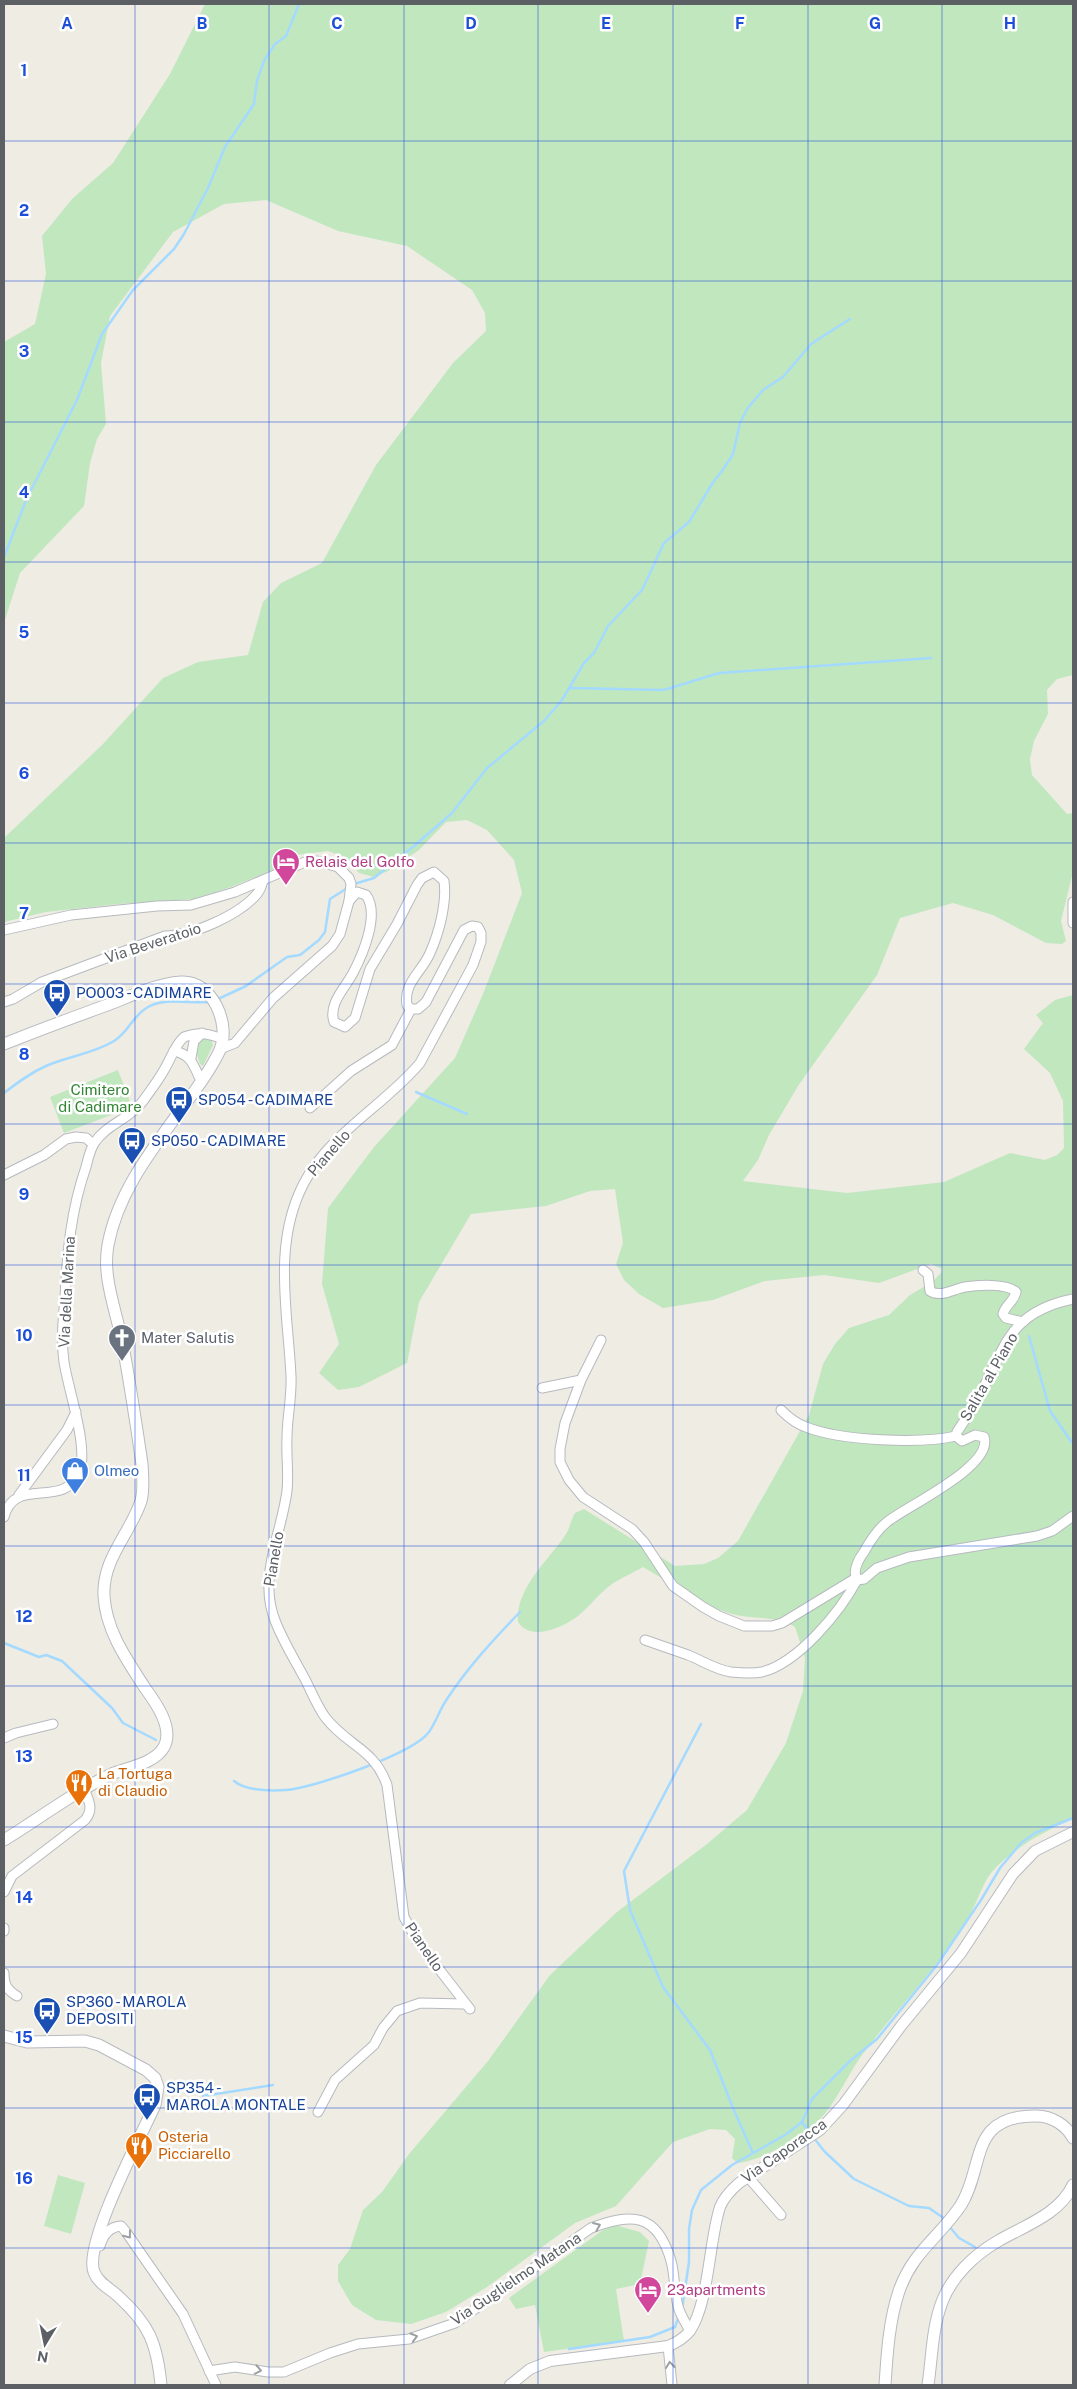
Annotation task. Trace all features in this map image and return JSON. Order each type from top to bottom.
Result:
[{"type":"main road","points":[[4,1044],[154,987],[183,982],[197,984],[205,989],[215,1005],[220,1019],[221,1044],[201,1082],[150,1152],[126,1193],[108,1244],[106,1259],[108,1278],[121,1335],[143,1482],[141,1500],[135,1516],[112,1557],[104,1583],[104,1596],[108,1619],[122,1653],[157,1706],[166,1727],[165,1746],[155,1757],[115,1773],[84,1789],[4,1840]]},
{"type":"main road","points":[[4,2036],[28,2042],[92,2043],[146,2070],[158,2084],[155,2105],[112,2196],[92,2257],[94,2272],[104,2285],[132,2309],[147,2327],[157,2354],[161,2385]]},
{"type":"main road","points":[[885,2385],[893,2309],[906,2273],[920,2252],[963,2202],[980,2149],[991,2132],[1009,2120],[1040,2116],[1059,2122],[1073,2138]]},
{"type":"main road","points":[[928,2385],[942,2301],[959,2274],[968,2263],[996,2242],[1057,2207],[1068,2197],[1073,2186]]},
{"type":"street","points":[[4,930],[71,914],[156,906],[191,905],[235,892],[305,862],[329,863],[338,866],[349,878],[351,884],[349,901],[340,934],[332,946],[273,998],[234,1043],[221,1044],[202,1033],[184,1037],[137,1109],[106,1129],[94,1144],[86,1138],[76,1136],[66,1139],[44,1155],[4,1175]]},
{"type":"street","points":[[310,1108],[351,1071],[392,1045],[411,1009],[407,1005],[406,990],[430,954],[444,903],[444,881],[434,872],[416,884],[397,924],[370,969],[355,1018],[345,1027],[334,1022],[333,1008],[358,964],[371,919],[371,907],[366,895],[357,892],[349,901]]},
{"type":"street","name":"Via Beveratoio","points":[[4,1002],[51,978],[165,936],[186,934],[225,917],[256,896],[264,880]]},
{"type":"street","points":[[1073,902],[1073,923]]},
{"type":"street","name":"Pianello","points":[[318,2112],[335,2080],[374,2045],[383,2028],[396,2011],[420,2003],[467,2006],[418,1942],[404,1917],[387,1785],[381,1770],[375,1761],[345,1738],[324,1716],[276,1624],[269,1604],[267,1588],[273,1547],[281,1523],[287,1489],[286,1439],[291,1379],[284,1273],[284,1250],[287,1231],[304,1184],[320,1159],[342,1136],[409,1077],[420,1063],[473,965],[481,942],[478,927],[472,926],[464,930],[426,1002],[418,1009],[411,1009]]},
{"type":"street","points":[[201,1082],[191,1058],[194,1041],[202,1033]]},
{"type":"street","points":[[174,1051],[191,1058]]},
{"type":"street","name":"Via della Marina","points":[[19,1495],[29,1493],[47,1494],[62,1490],[72,1482],[80,1469],[82,1451],[63,1350],[66,1251],[81,1181],[94,1144]]},
{"type":"street","points":[[923,1270],[928,1274],[930,1291],[936,1294],[978,1287],[1003,1287],[1014,1290],[1015,1298],[1005,1308],[1003,1314],[1006,1318],[1023,1322]]},
{"type":"street","name":"Salita al Piano","points":[[856,1579],[858,1561],[875,1534],[887,1522],[960,1476],[974,1463],[983,1450],[984,1437],[975,1436],[962,1441],[956,1436],[974,1408],[1009,1336],[1023,1322],[1060,1302],[1073,1299]]},
{"type":"street","points":[[601,1340],[568,1411],[560,1449],[560,1462],[580,1494],[632,1529],[644,1542],[673,1586],[719,1616],[754,1627],[782,1623],[856,1579],[864,1580],[877,1568],[909,1556],[1037,1536],[1052,1530],[1073,1516]]},
{"type":"street","points":[[542,1388],[581,1380]]},
{"type":"street","points":[[781,1410],[807,1428],[843,1435],[921,1441],[956,1436]]},
{"type":"street","points":[[4,1517],[9,1504],[19,1495],[67,1430],[76,1412]]},
{"type":"street","points":[[645,1640],[688,1655],[716,1668],[739,1672],[762,1672],[780,1664],[802,1649],[842,1603],[856,1579]]},
{"type":"street","points":[[4,1738],[16,1733],[53,1724]]},
{"type":"street","points":[[4,1892],[12,1876],[90,1815],[91,1806],[84,1789]]},
{"type":"street","name":"Via Caporacca","points":[[690,2331],[700,2307],[720,2206],[729,2192],[748,2177],[820,2130],[838,2112],[901,2026],[961,1953],[1013,1874],[1035,1851],[1073,1832]]},
{"type":"street","points":[[4,1972],[4,1981],[8,1990],[17,1996]]},
{"type":"street","points":[[748,2177],[781,2215]]},
{"type":"street","name":"Via Guglielmo Matana","points":[[209,2371],[235,2367],[268,2372],[284,2372],[358,2344],[409,2339],[435,2331],[455,2322],[591,2228],[614,2219],[635,2217],[649,2224],[661,2238],[671,2260],[678,2307],[690,2331]]},
{"type":"street","points":[[104,2285],[97,2258],[100,2243],[108,2231],[121,2226],[183,2314],[216,2385]]},
{"type":"street","points":[[510,2385],[530,2369],[550,2361],[668,2346],[678,2342],[690,2331]]},
{"type":"street","points":[[668,2346],[672,2385]]},
{"type":"green space","points":[[205,4],[1073,4],[1073,675],[1057,679],[1047,690],[1048,714],[1034,741],[1030,759],[1032,775],[1067,814],[1073,813],[1073,872],[1061,921],[1066,941],[1062,944],[1046,943],[993,915],[953,903],[900,918],[877,975],[798,1086],[769,1135],[758,1160],[743,1181],[847,1193],[944,1182],[1010,1153],[1045,1160],[1057,1155],[1064,1148],[1063,1101],[1050,1073],[1024,1049],[1043,1023],[1036,1015],[1055,1000],[1073,995],[1073,1819],[1051,1829],[1018,1849],[991,1873],[967,1920],[943,1956],[862,2055],[826,2113],[803,2133],[770,2153],[737,2163],[732,2158],[735,2139],[726,2130],[710,2129],[673,2142],[616,2206],[575,2223],[487,2287],[446,2312],[411,2324],[376,2320],[352,2305],[338,2281],[338,2265],[350,2249],[363,2210],[382,2192],[409,2154],[488,2061],[550,1975],[617,1912],[707,1844],[747,1810],[786,1743],[803,1691],[805,1658],[795,1627],[772,1619],[740,1616],[721,1610],[698,1600],[643,1567],[612,1584],[574,1619],[545,1631],[530,1631],[523,1628],[518,1622],[522,1598],[527,1586],[566,1534],[575,1513],[584,1509],[675,1566],[704,1564],[718,1558],[738,1541],[809,1415],[823,1364],[835,1344],[849,1328],[889,1315],[910,1295],[932,1282],[941,1273],[942,1269],[931,1264],[879,1283],[824,1275],[765,1281],[713,1300],[663,1308],[639,1294],[624,1280],[616,1264],[623,1243],[615,1189],[590,1191],[546,1206],[471,1214],[419,1302],[407,1363],[359,1387],[338,1390],[319,1373],[339,1344],[322,1284],[328,1208],[374,1147],[455,1058],[483,994],[522,893],[514,860],[487,830],[467,820],[446,822],[419,850],[388,871],[374,877],[359,873],[345,857],[328,851],[296,855],[272,870],[231,887],[193,899],[118,904],[46,912],[4,922],[4,838],[103,744],[163,678],[198,662],[248,655],[263,602],[281,583],[322,563],[376,465],[453,363],[486,331],[485,313],[472,290],[407,246],[338,231],[266,200],[224,204],[173,232],[110,316],[101,363],[106,424],[97,439],[90,463],[84,506],[20,573],[4,623],[4,342],[35,324],[46,274],[42,236],[72,199],[113,163],[170,74]]},
{"type":"green space","points":[[202,1039],[211,1039],[213,1045],[203,1066],[200,1064],[196,1048]]},
{"type":"green space","name":"Cimitero di Cadimare","points":[[118,1070],[132,1107],[64,1133],[50,1097]]},
{"type":"green space","points":[[58,2175],[85,2183],[71,2234],[44,2226]]},
{"type":"green space","points":[[615,2225],[640,2232],[649,2241],[640,2284],[616,2289],[624,2341],[544,2352],[535,2305],[516,2309],[509,2298],[603,2230]]},
{"type":"waterway","points":[[4,557],[27,498],[77,400],[102,334],[133,290],[174,249],[184,234],[208,188],[225,147],[254,104],[257,81],[264,61],[275,44],[286,36],[299,4]]},
{"type":"waterway","points":[[354,884],[374,878],[414,846],[452,813],[487,768],[544,721],[562,700],[584,663],[594,653],[608,626],[642,590],[664,543],[689,522],[733,454],[740,423],[747,409],[763,390],[783,377],[811,344],[850,319]]},
{"type":"waterway","points":[[569,688],[664,690],[719,673],[931,658]]},
{"type":"waterway","points":[[216,1000],[246,986],[287,957],[300,955],[319,940],[325,932],[330,899],[349,887]]},
{"type":"waterway","points":[[4,1093],[40,1069],[98,1049],[114,1041],[148,1007],[162,1002],[209,1002]]},
{"type":"waterway","points":[[416,1092],[467,1114]]},
{"type":"waterway","points":[[1029,1336],[1050,1411],[1073,1444]]},
{"type":"waterway","points":[[234,1781],[245,1787],[258,1790],[299,1788],[362,1769],[404,1750],[429,1732],[445,1703],[472,1665],[520,1612]]},
{"type":"waterway","points":[[4,1643],[39,1657],[46,1655],[62,1661],[112,1708],[123,1723],[156,1740]]},
{"type":"waterway","points":[[701,1724],[624,1871],[630,1910],[663,1987],[710,2050],[753,2153]]},
{"type":"waterway","points":[[682,2309],[689,2262],[689,2229],[692,2210],[701,2190],[732,2165],[785,2135],[802,2122],[812,2099],[850,2061],[877,2039],[937,1965],[1000,1868],[1021,1843],[1035,1833],[1073,1818]]},
{"type":"waterway","points":[[203,2096],[273,2085]]},
{"type":"waterway","points":[[802,2122],[810,2133]]},
{"type":"waterway","points":[[813,2137],[825,2152],[854,2179],[909,2206],[929,2208],[945,2219]]},
{"type":"waterway","points":[[949,2226],[959,2238],[975,2247]]},
{"type":"waterway","points":[[569,2349],[650,2337],[675,2327],[679,2316]]},
{"type":"place","name":"Relais del Golfo","points":[[286,886]]},
{"type":"place","name":"PO003 - CADIMARE","points":[[57,1017]]},
{"type":"place","name":"SP054 - CADIMARE","points":[[179,1124]]},
{"type":"place","name":"SP050 - CADIMARE","points":[[132,1165]]},
{"type":"place","name":"Mater Salutis","points":[[122,1362]]},
{"type":"place","name":"Olmeo","points":[[75,1495]]},
{"type":"place","name":"La Tortuga di Claudio","points":[[79,1807]]},
{"type":"place","name":"SP360 - MAROLA DEPOSITI","points":[[47,2035]]},
{"type":"place","name":"SP354 - MAROLA MONTALE","points":[[147,2121]]},
{"type":"place","name":"Osteria Picciarello","points":[[139,2170]]},
{"type":"place","name":"23apartments","points":[[648,2314]]}]
